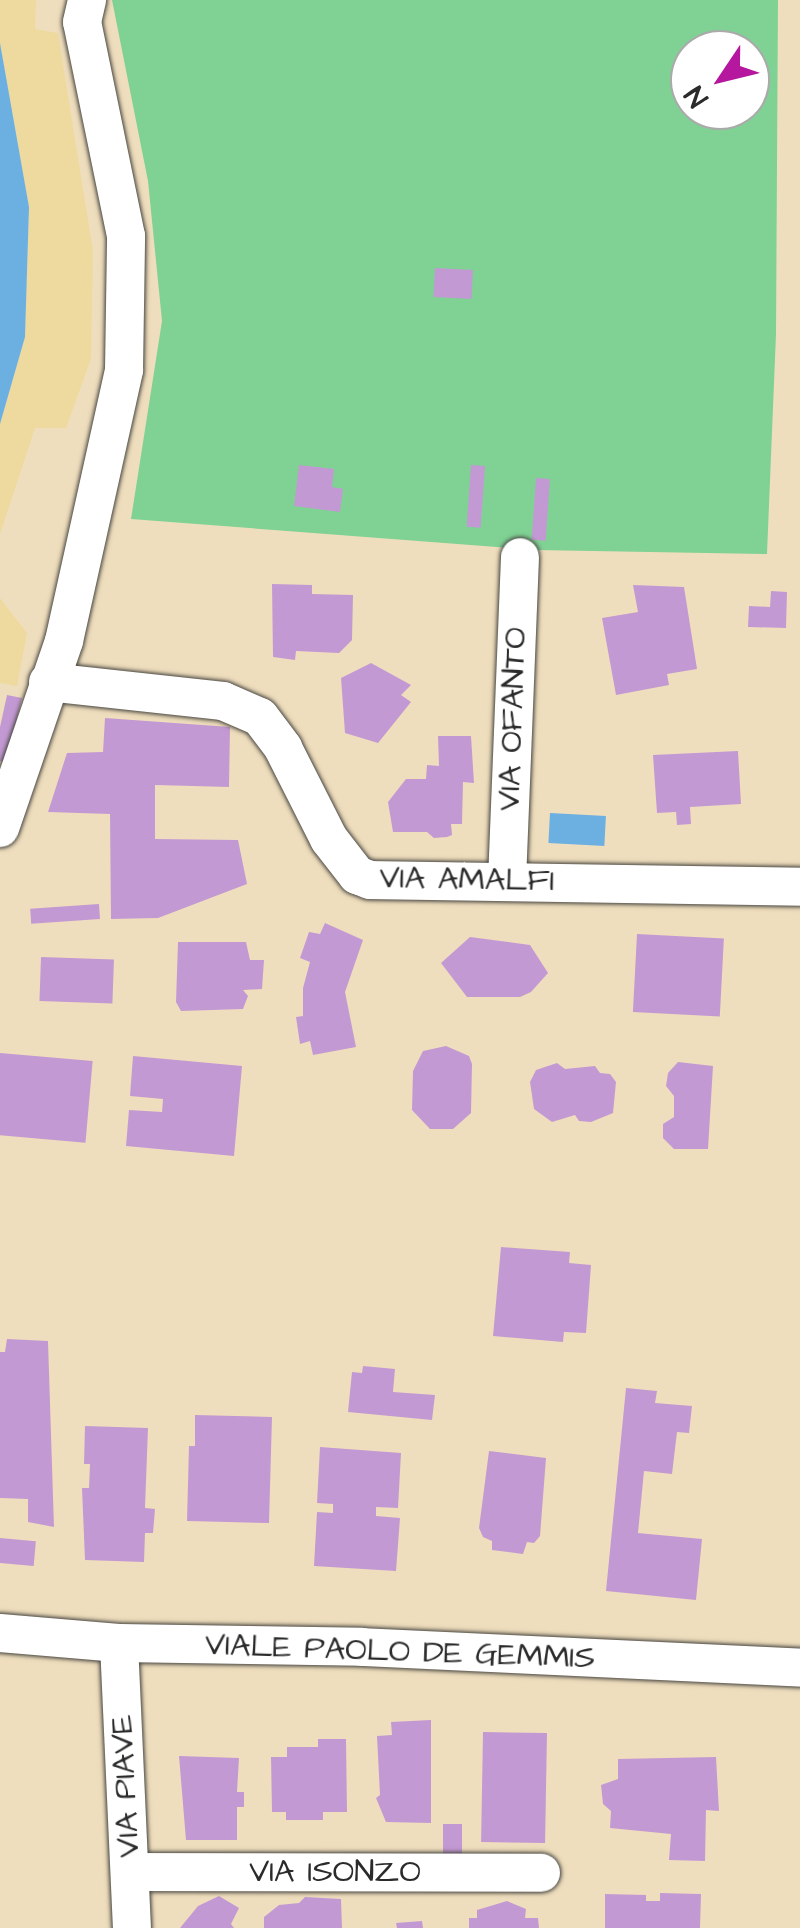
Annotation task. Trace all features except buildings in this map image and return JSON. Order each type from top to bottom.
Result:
[{"type":"street","points":[[0,828],[64,641],[124,370],[126,236],[82,22],[87,0]]},
{"type":"street","name":"VIA OFANTO","points":[[507,881],[520,558]]},
{"type":"street","name":"VIA AMALFI","points":[[48,682],[224,701],[244,708],[272,730],[329,839],[358,875],[370,880],[800,888]]},
{"type":"street","name":"VIALE PAOLO DE GEMMIS","points":[[0,1632],[119,1643],[362,1647],[800,1668]]},
{"type":"street","name":"VIA PIAVE","points":[[119,1643],[132,1928]]},
{"type":"street","name":"VIA ISONZO","points":[[130,1872],[540,1873]]},
{"type":"green space","points":[[112,0],[778,0],[776,334],[767,554],[535,550],[131,519],[162,321],[148,181]]},
{"type":"sand","points":[[0,0],[36,0],[35,29],[58,33],[93,251],[91,359],[66,428],[35,428],[0,534],[0,424],[25,337],[29,208],[0,43]]},
{"type":"sand","points":[[0,598],[27,633],[17,686],[0,683]]},
{"type":"water","points":[[0,43],[29,207],[25,337],[0,424]]},
{"type":"water","points":[[550,813],[606,816],[604,846],[548,843]]}]
